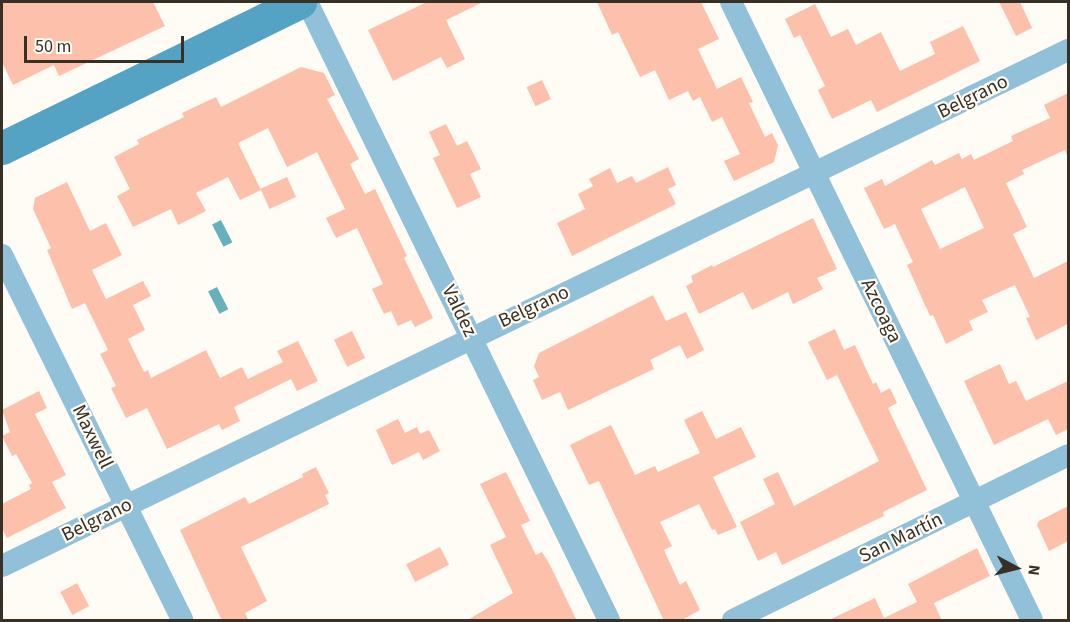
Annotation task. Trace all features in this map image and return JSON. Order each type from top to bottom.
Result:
[{"type":"main road","points":[[2,148],[300,2]]},
{"type":"street","name":"Valdez","points":[[307,2],[609,621]]},
{"type":"street","name":"Azcoaga","points":[[731,2],[1032,621]]},
{"type":"street","name":"Belgrano","points":[[2,566],[1068,50]]},
{"type":"street","name":"Maxwell","points":[[2,255],[182,621]]},
{"type":"street","name":"San Martín","points":[[733,621],[1068,455]]},
{"type":"water","points":[[221,220],[232,242],[223,247],[212,225]]},
{"type":"water","points":[[217,287],[228,309],[219,314],[208,292]]},
{"type":"building","points":[[2,2],[153,2],[165,26],[59,76],[54,65],[13,85],[2,62]]},
{"type":"building","points":[[427,2],[483,2],[446,20],[465,59],[447,68],[441,57],[393,81],[368,30]]},
{"type":"building","points":[[597,2],[701,2],[719,39],[698,49],[717,89],[741,77],[753,102],[749,103],[765,137],[772,133],[778,145],[774,162],[734,181],[724,161],[740,154],[722,117],[712,122],[700,97],[693,101],[688,91],[669,100],[655,70],[640,77],[618,32],[612,35]]},
{"type":"building","points":[[999,2],[1020,2],[1032,28],[1016,36]]},
{"type":"building","points":[[815,4],[831,37],[848,29],[856,45],[881,32],[900,71],[935,54],[930,42],[963,26],[980,61],[877,112],[871,100],[832,119],[818,90],[825,86],[800,35],[794,38],[785,19]]},
{"type":"building","points":[[301,67],[324,73],[335,95],[327,99],[359,159],[350,164],[365,194],[375,189],[407,256],[404,258],[433,318],[415,327],[411,320],[398,326],[391,311],[384,314],[372,289],[383,284],[357,228],[336,238],[326,218],[345,209],[317,152],[287,167],[268,128],[238,143],[261,190],[240,200],[228,177],[196,193],[206,211],[178,225],[171,209],[133,227],[117,196],[130,189],[114,157],[139,144],[137,140],[184,117],[182,113],[216,97],[221,107]]},
{"type":"building","points":[[542,80],[551,99],[535,106],[527,87]]},
{"type":"building","points":[[1068,93],[1068,157],[1065,150],[1022,170],[1024,174],[1006,183],[1027,227],[1013,234],[1034,278],[1068,261],[1068,324],[1036,340],[1026,318],[1030,317],[1015,285],[982,300],[988,312],[969,321],[973,330],[946,344],[933,315],[930,316],[907,265],[913,262],[895,224],[884,229],[864,188],[882,179],[885,186],[932,160],[935,165],[959,153],[962,159],[971,154],[974,160],[1013,141],[1011,136],[1050,118],[1044,105]],"holes":[[[965,187],[984,228],[940,249],[921,209]]]},
{"type":"building","points":[[446,124],[457,146],[467,141],[481,169],[470,174],[481,197],[457,208],[433,158],[440,155],[429,132]]},
{"type":"building","points":[[668,167],[676,185],[668,189],[676,204],[572,256],[557,223],[585,209],[578,194],[593,186],[589,179],[610,168],[617,183],[632,176],[636,183]]},
{"type":"building","points":[[287,177],[296,197],[269,209],[261,189]]},
{"type":"building","points":[[67,182],[90,231],[106,223],[122,255],[92,270],[106,299],[143,281],[151,296],[133,305],[145,330],[128,339],[144,372],[148,370],[151,378],[206,350],[220,378],[242,367],[248,379],[283,362],[277,351],[298,341],[318,381],[297,391],[291,379],[234,407],[240,421],[222,430],[219,424],[167,449],[147,408],[126,418],[111,388],[116,386],[100,354],[108,350],[85,303],[72,309],[47,250],[51,248],[33,209],[35,198]]},
{"type":"building","points":[[813,218],[837,269],[817,278],[823,289],[793,304],[788,292],[752,310],[743,292],[699,314],[686,286],[693,282],[691,276]]},
{"type":"building","points":[[653,295],[666,321],[686,312],[704,350],[687,359],[680,345],[650,360],[654,369],[568,410],[560,392],[542,400],[533,380],[539,377],[534,366],[539,353]]},
{"type":"building","points":[[835,329],[844,350],[855,345],[873,384],[876,382],[881,393],[890,388],[897,403],[888,408],[927,490],[883,512],[884,516],[782,565],[776,552],[758,561],[740,522],[775,504],[763,479],[778,472],[794,506],[879,461],[837,375],[827,380],[808,342]]},
{"type":"building","points":[[352,331],[365,358],[347,367],[334,340]]},
{"type":"building","points":[[1000,364],[1009,384],[1016,381],[1026,401],[1068,381],[1068,429],[1056,435],[1048,419],[994,445],[964,381]]},
{"type":"building","points":[[39,391],[47,408],[35,414],[66,475],[52,482],[66,508],[7,538],[2,528],[2,504],[31,489],[29,485],[32,483],[16,454],[12,456],[2,436],[10,432],[2,410]]},
{"type":"building","points":[[702,411],[716,439],[741,427],[756,457],[713,477],[737,527],[718,535],[715,529],[712,530],[699,504],[660,522],[672,546],[664,550],[680,585],[686,581],[700,610],[680,621],[664,621],[599,481],[589,485],[570,445],[611,425],[635,475],[655,466],[658,472],[700,453],[684,420]]},
{"type":"building","points":[[398,419],[405,433],[417,427],[420,434],[429,430],[440,451],[423,460],[419,452],[392,465],[376,430]]},
{"type":"building","points":[[316,467],[329,493],[325,495],[329,504],[241,547],[267,601],[245,613],[249,621],[222,621],[180,530],[245,497],[249,504],[303,477],[302,474]]},
{"type":"building","points":[[506,472],[530,521],[521,525],[536,555],[542,552],[550,565],[577,621],[466,621],[513,593],[490,545],[506,537],[480,484]]},
{"type":"building","points":[[1068,506],[1068,541],[1049,551],[1037,525],[1039,521]]},
{"type":"building","points":[[440,547],[449,565],[415,582],[406,564]]},
{"type":"building","points":[[977,548],[990,576],[934,603],[942,621],[827,621],[875,598],[884,618],[917,602],[908,584]]},
{"type":"building","points":[[77,583],[89,606],[72,615],[60,592]]}]
